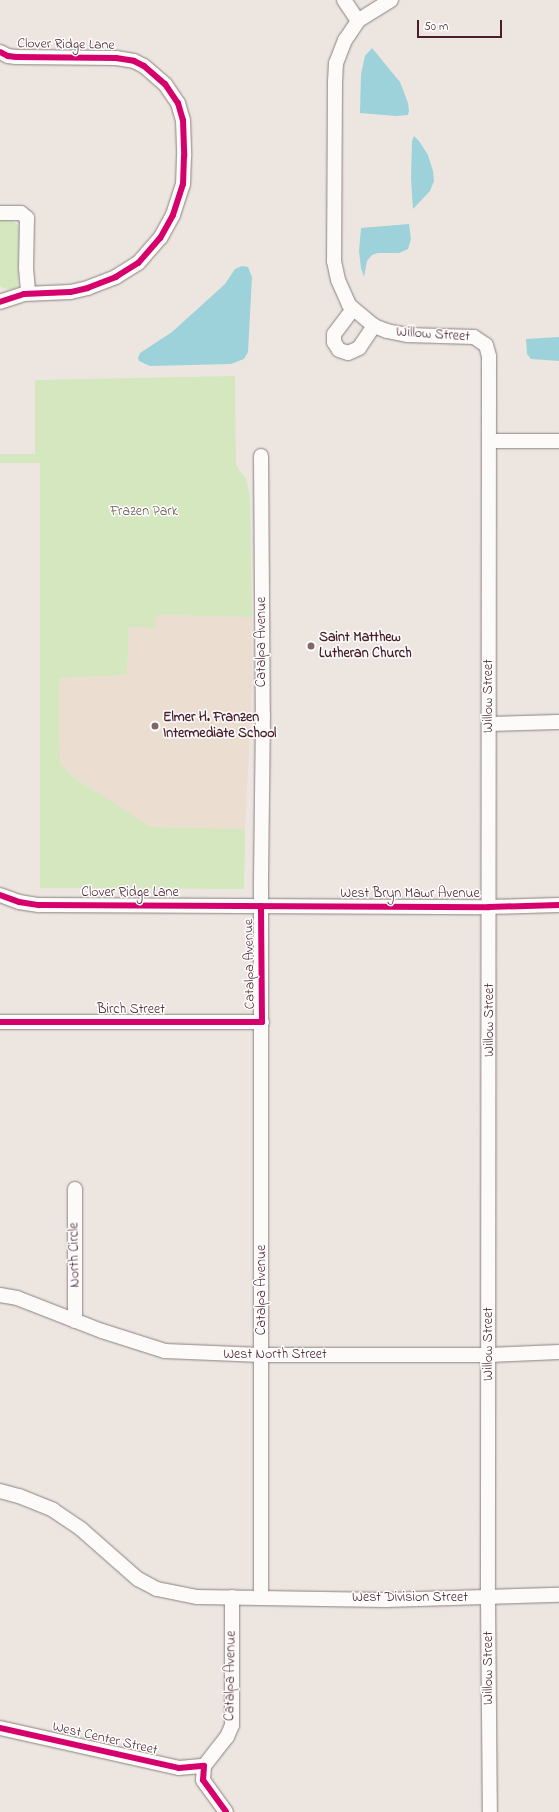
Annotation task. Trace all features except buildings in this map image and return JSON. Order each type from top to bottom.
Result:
[{"type":"street","points":[[344,0],[358,21]]},
{"type":"street","name":"Willow Street","points":[[382,2],[358,21],[345,40],[339,53],[335,81],[334,261],[338,280],[353,309],[374,326],[397,334],[470,336],[478,338],[484,342],[489,356],[488,1598],[490,1812]]},
{"type":"street","name":"Clover Ridge Lane","points":[[0,52],[12,57],[110,57],[134,61],[154,73],[170,89],[178,103],[184,124],[184,173],[180,198],[168,227],[150,252],[128,270],[97,285],[70,292],[28,293],[13,296],[0,302]]},
{"type":"street","points":[[0,213],[21,213],[27,218],[26,268],[28,293]]},
{"type":"street","points":[[353,309],[334,334],[334,342],[339,350],[348,353],[359,348],[374,326]]},
{"type":"street","points":[[489,441],[559,441]]},
{"type":"street","name":"Catalpa Avenue","points":[[261,456],[263,715],[261,906],[261,1597]]},
{"type":"street","points":[[489,724],[559,722]]},
{"type":"street","name":"Clover Ridge Lane","points":[[0,895],[19,902],[39,905],[261,906]]},
{"type":"street","name":"West Bryn Mawr Avenue","points":[[261,906],[489,907],[559,905]]},
{"type":"street","name":"Birch Street","points":[[0,1022],[262,1022]]},
{"type":"street","name":"North Circle","points":[[74,1189],[75,1321]]},
{"type":"street","name":"West North Street","points":[[0,1295],[16,1298],[108,1334],[165,1351],[261,1356],[489,1355],[559,1352]]},
{"type":"street","points":[[0,1491],[19,1496],[53,1510],[81,1529],[138,1579],[157,1589],[198,1597],[232,1597]]},
{"type":"street","name":"West Division Street","points":[[232,1597],[386,1600],[559,1595]]},
{"type":"street","name":"Catalpa Avenue","points":[[204,1766],[227,1737],[232,1725],[232,1597]]},
{"type":"street","name":"West Center Street","points":[[0,1728],[179,1768],[204,1766]]},
{"type":"street","points":[[204,1766],[203,1780],[226,1812]]},
{"type":"shaded area","name":"Elmer H. Franzen Intermediate School","points":[[156,615],[252,617],[252,688],[245,829],[151,827],[73,777],[60,763],[59,678],[127,675],[129,627],[154,628]]},
{"type":"green space","points":[[3,219],[11,219],[19,226],[18,287],[11,290],[1,287],[0,285],[0,221]]},
{"type":"green space","name":"Frazen Park","points":[[235,376],[236,465],[246,479],[250,495],[252,617],[156,615],[155,628],[129,627],[127,675],[59,678],[60,763],[73,777],[151,827],[245,829],[244,889],[40,888],[40,463],[0,463],[0,454],[35,454],[35,380]]},
{"type":"water","points":[[372,48],[400,82],[408,103],[408,115],[396,116],[360,113],[361,74],[365,56]]},
{"type":"water","points":[[414,136],[428,155],[433,171],[434,181],[430,191],[413,209],[411,179],[412,141]]},
{"type":"water","points":[[409,224],[411,239],[408,249],[399,253],[378,253],[372,255],[367,261],[364,277],[361,268],[359,251],[361,228]]},
{"type":"water","points":[[242,266],[248,267],[252,277],[248,352],[244,359],[231,364],[150,366],[139,361],[138,358],[140,353],[172,332],[225,284],[235,269]]},
{"type":"water","points":[[559,337],[559,361],[531,359],[527,354],[526,339]]},
{"type":"cycle path","points":[[0,52],[8,56],[16,57],[116,58],[134,61],[144,66],[165,84],[178,103],[183,120],[184,156],[183,184],[173,215],[160,238],[138,263],[116,277],[88,288],[70,292],[24,294],[0,302]]},
{"type":"cycle path","points":[[0,895],[19,902],[39,905],[489,907],[559,905]]},
{"type":"cycle path","points":[[0,1022],[262,1022],[261,906]]},
{"type":"cycle path","points":[[0,1728],[179,1768],[204,1766],[203,1780],[226,1812]]},
{"type":"place","name":"Saint Matthew Lutheran Church","points":[[311,646]]},
{"type":"place","name":"Elmer H. Franzen Intermediate School","points":[[155,726]]}]
